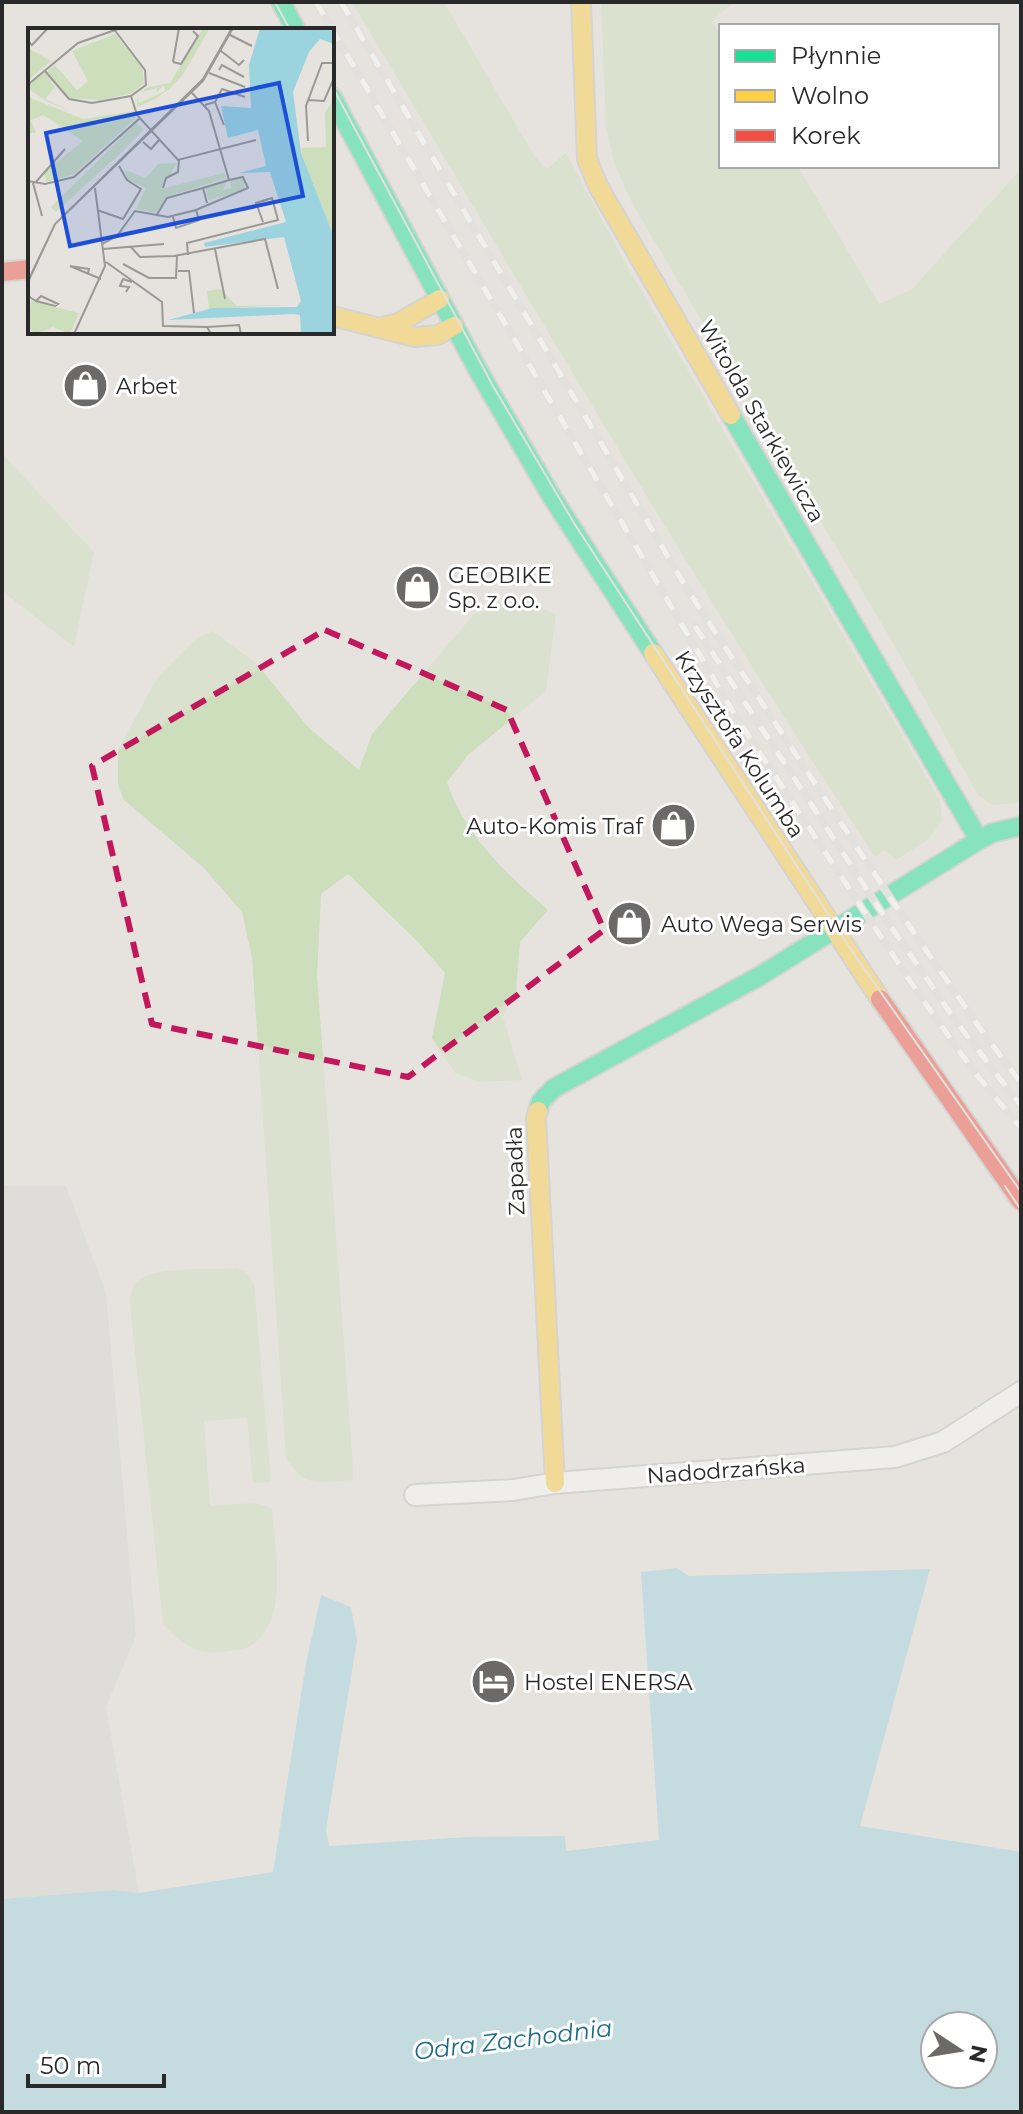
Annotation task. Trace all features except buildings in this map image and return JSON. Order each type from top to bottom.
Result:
[{"type":"street","points":[[281,2],[295,28]]},
{"type":"street","name":"Witolda Starkiewicza","points":[[581,2],[587,159],[598,186],[979,840]]},
{"type":"street","name":"Krzysztofa Kolumba","points":[[334,101],[454,326],[550,494],[833,931],[1021,1201]]},
{"type":"street","points":[[2,272],[28,269]]},
{"type":"street","points":[[379,328],[398,323],[440,299]]},
{"type":"street","points":[[334,317],[421,338],[438,335],[454,326]]},
{"type":"street","points":[[833,931],[979,840],[992,833],[1021,826]]},
{"type":"street","name":"Zapadła","points":[[555,1483],[536,1118],[541,1101],[554,1088],[758,977],[833,931]]},
{"type":"street","name":"Nadodrzańska","points":[[415,1495],[513,1490],[555,1483],[903,1455],[943,1442],[1021,1392]]},
{"type":"highlighted area","points":[[325,630],[507,710],[604,930],[408,1077],[152,1024],[92,766]]},
{"type":"shaded area","points":[[2,1186],[66,1186],[106,1293],[136,1636],[106,1707],[139,1893],[113,1890],[2,1899]]},
{"type":"green space","points":[[352,2],[444,2],[535,157],[547,169],[566,153],[628,268],[940,800],[942,821],[929,839],[896,860],[884,850],[875,857],[673,540]]},
{"type":"green space","points":[[601,2],[734,2],[712,21],[719,33],[719,168],[799,168],[879,304],[911,290],[1021,169],[1021,803],[992,805],[978,795],[893,643],[633,205],[614,163],[606,124]]},
{"type":"green space","points":[[2,454],[94,552],[74,647],[2,591]]},
{"type":"green space","points":[[524,601],[556,614],[546,691],[469,754],[447,782],[464,819],[488,852],[548,910],[520,942],[516,992],[503,1017],[522,1080],[480,1082],[455,1073],[432,1038],[445,973],[418,942],[348,874],[321,894],[317,976],[353,1480],[314,1481],[299,1474],[286,1457],[252,958],[242,912],[204,868],[124,800],[118,785],[118,750],[157,678],[198,637],[213,631],[257,664],[308,727],[359,770],[372,734],[474,614]]},
{"type":"green space","points":[[237,1268],[246,1272],[254,1283],[271,1482],[253,1483],[247,1418],[204,1421],[210,1506],[254,1503],[272,1508],[277,1585],[270,1623],[260,1638],[244,1649],[208,1652],[191,1648],[163,1624],[130,1303],[134,1285],[158,1272]]},
{"type":"water","name":"Odra Zachodnia","points":[[677,1568],[689,1576],[930,1569],[860,1826],[1021,1852],[1021,2112],[2,2112],[2,1899],[113,1890],[139,1893],[273,1872],[306,1663],[321,1595],[351,1607],[357,1640],[326,1830],[329,1846],[467,1837],[565,1836],[566,1851],[659,1840],[641,1572]]},
{"type":"tram line","points":[[275,2],[289,28]]},
{"type":"tram line","points":[[334,90],[493,386],[574,523],[856,957],[1021,1192]]},
{"type":"tram line","points":[[1005,1186],[1021,1210]]},
{"type":"railway","points":[[316,2],[331,28]]},
{"type":"railway","points":[[341,2],[687,589],[901,914],[1021,1083]]},
{"type":"railway","points":[[334,33],[735,715],[916,990],[975,1073],[1021,1128]]},
{"type":"railway","points":[[695,626],[888,922],[955,1020],[1021,1106]]},
{"type":"traffic: fast","points":[[281,2],[295,28]]},
{"type":"traffic: fast","points":[[334,101],[479,372],[550,494],[653,653]]},
{"type":"traffic: fast","points":[[731,415],[979,840]]},
{"type":"traffic: fast","points":[[538,1111],[541,1101],[554,1088],[758,977],[979,840],[992,833],[1021,826]]},
{"type":"traffic: slow","points":[[581,2],[587,159],[598,186],[731,415]]},
{"type":"traffic: slow","points":[[379,328],[398,323],[440,299]]},
{"type":"traffic: slow","points":[[334,317],[415,337],[438,335],[454,326]]},
{"type":"traffic: slow","points":[[653,653],[880,999]]},
{"type":"traffic: slow","points":[[538,1111],[555,1483]]},
{"type":"traffic: jam","points":[[2,272],[28,269]]},
{"type":"traffic: jam","points":[[880,999],[1021,1201]]},
{"type":"place","name":"Arbet","points":[[85,386]]},
{"type":"place","name":"GEOBIKE Sp. z o.o.","points":[[417,588]]},
{"type":"place","name":"Auto-Komis Traf","points":[[674,826]]},
{"type":"place","name":"Auto Wega Serwis","points":[[630,924]]},
{"type":"place","name":"Hostel ENERSA","points":[[493,1682]]}]
